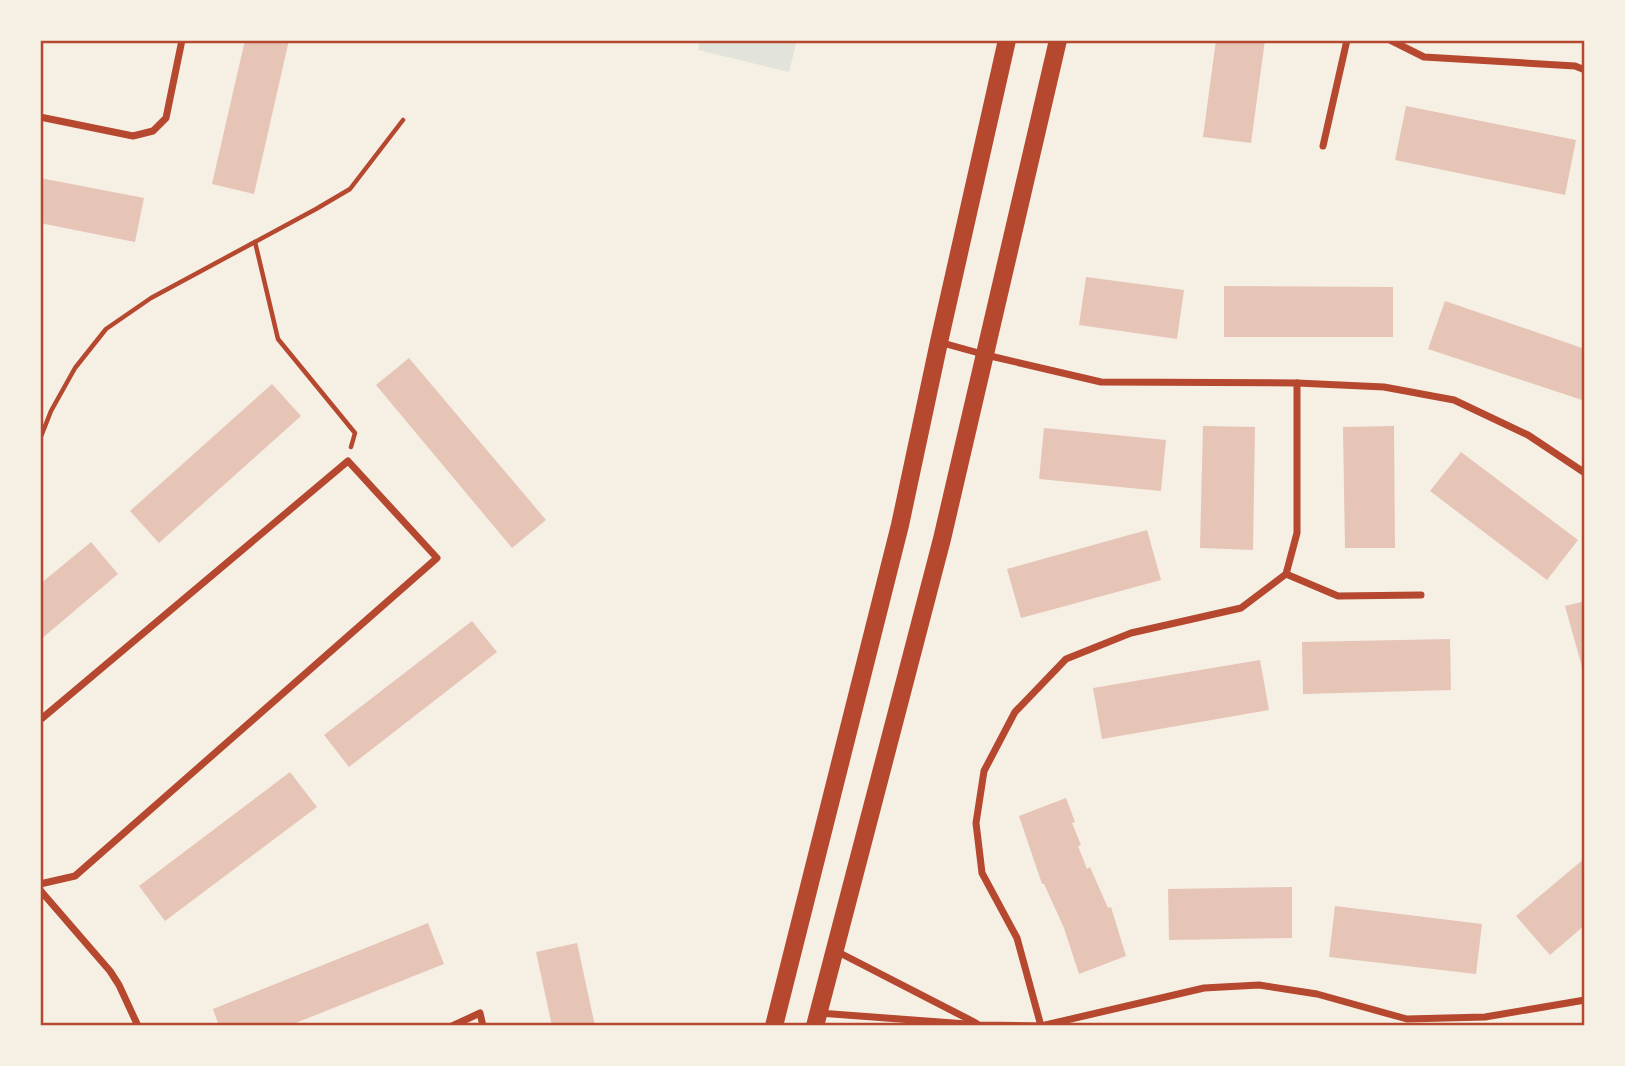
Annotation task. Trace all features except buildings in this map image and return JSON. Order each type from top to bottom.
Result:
[{"type":"main road","points":[[774,1026],[897,537],[1007,40]]},
{"type":"main road","points":[[817,1020],[942,539],[1058,40]]},
{"type":"street","points":[[40,117],[133,136],[153,131],[166,118],[182,40]]},
{"type":"street","points":[[1322,146],[1347,40]]},
{"type":"street","points":[[1390,40],[1424,57],[1575,66],[1585,70]]},
{"type":"street","points":[[939,342],[1101,382],[1297,383],[1384,387],[1454,400],[1528,435],[1585,473]]},
{"type":"street","points":[[1041,1026],[1017,938],[982,873],[976,823],[984,771],[1015,712],[1066,659],[1131,634],[1241,608],[1286,574],[1297,533],[1297,383]]},
{"type":"street","points":[[40,720],[348,461],[437,558],[75,876],[40,884]]},
{"type":"street","points":[[1286,574],[1338,596],[1421,594]]},
{"type":"street","points":[[40,890],[110,971],[138,1026]]},
{"type":"street","points":[[836,951],[980,1025]]},
{"type":"street","points":[[817,1020],[1041,1026],[1204,988],[1259,985],[1317,994],[1407,1019],[1485,1017],[1585,1000]]},
{"type":"street","points":[[452,1026],[480,1013],[483,1026]]},
{"type":"path","points":[[40,439],[51,411],[75,368],[106,329],[151,298],[350,189],[403,120]]},
{"type":"path","points":[[255,243],[278,338],[355,433],[348,461]]},
{"type":"shaded area","points":[[700,40],[797,40],[789,72],[698,50]]}]
